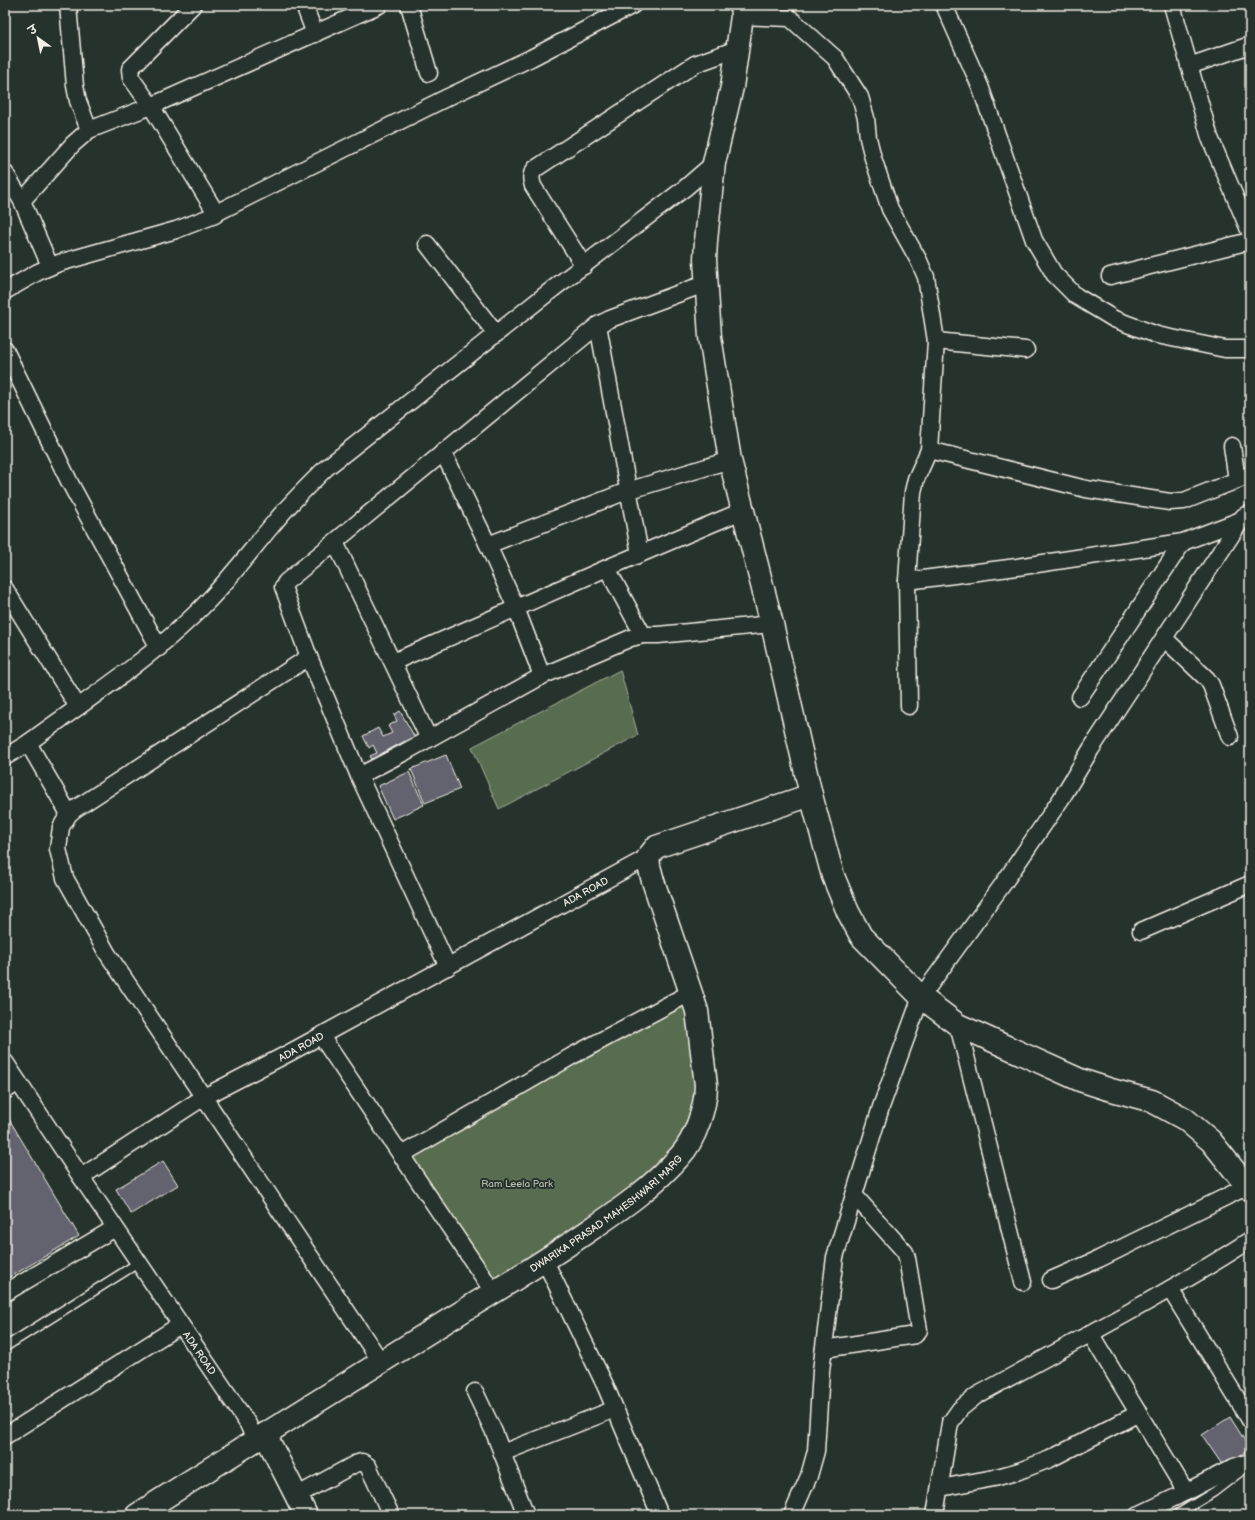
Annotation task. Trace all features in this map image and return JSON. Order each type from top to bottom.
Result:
[{"type":"main road","points":[[742,11],[732,87],[714,163],[706,241],[705,259],[710,337],[730,460],[742,511],[772,624],[811,795],[833,876],[848,912],[860,936],[921,997],[958,1025],[1080,1080],[1152,1101],[1185,1119],[1211,1141],[1249,1187]]},
{"type":"main road","name":"ADA ROAD","points":[[648,857],[656,847],[811,795]]},
{"type":"main road","name":"DWARIKA PRASAD MAHESHWARI MARG","points":[[137,1515],[260,1437],[545,1261],[637,1197],[657,1180],[681,1155],[689,1143],[702,1111],[706,1096],[706,1085],[696,1011],[653,881],[648,857]]},
{"type":"main road","points":[[260,1437],[298,1509]]},
{"type":"street","points":[[68,5],[75,86],[78,101],[89,130]]},
{"type":"street","points":[[5,291],[38,272],[47,257],[176,230],[215,215],[212,207],[151,106],[131,78],[130,70],[193,5]]},
{"type":"street","points":[[304,5],[314,34]]},
{"type":"street","points":[[22,201],[73,144],[89,130],[151,106],[379,5]]},
{"type":"street","points":[[409,5],[429,73]]},
{"type":"street","points":[[212,207],[531,58],[633,5]]},
{"type":"street","points":[[944,5],[980,86],[1034,240],[1054,274],[1076,296],[1114,319],[1157,335],[1225,349],[1250,349]]},
{"type":"street","points":[[1172,5],[1210,138],[1250,232]]},
{"type":"street","points":[[742,11],[790,18],[835,58],[860,97],[866,118],[872,158],[890,209],[919,261],[926,277],[936,341],[929,450],[916,479],[913,492],[907,581],[909,706]]},
{"type":"street","points":[[1189,66],[1250,45]]},
{"type":"street","points":[[584,266],[533,186],[531,178],[532,173],[535,169],[696,64],[737,49]]},
{"type":"street","points":[[5,757],[28,743],[159,648],[195,615],[224,584],[275,521],[300,493],[326,468],[685,188],[714,163]]},
{"type":"street","points":[[5,174],[22,201],[47,257]]},
{"type":"street","points":[[1110,276],[1250,242]]},
{"type":"street","points":[[427,244],[496,334]]},
{"type":"street","points":[[448,967],[359,776],[309,657],[283,587],[286,582],[598,325],[610,319],[707,283]]},
{"type":"street","points":[[598,325],[627,491],[640,554]]},
{"type":"street","points":[[936,341],[1026,350]]},
{"type":"street","points":[[5,350],[70,483],[159,648]]},
{"type":"street","points":[[929,450],[1086,488],[1170,502],[1184,501],[1243,478],[1232,446]]},
{"type":"street","points":[[443,452],[488,545],[516,608],[542,676]]},
{"type":"street","points":[[488,545],[627,491],[730,460]]},
{"type":"street","points":[[392,662],[742,511]]},
{"type":"street","points":[[907,581],[1017,567],[1183,542],[1241,520],[1247,514]]},
{"type":"street","points":[[792,1515],[808,1476],[816,1451],[824,1349],[835,1258],[881,1107],[921,997],[1003,884],[1061,799],[1091,749],[1247,514]]},
{"type":"street","points":[[335,542],[429,739]]},
{"type":"street","points":[[1080,697],[1183,542]]},
{"type":"street","points":[[607,568],[643,635]]},
{"type":"street","points":[[5,589],[78,707]]},
{"type":"street","points":[[359,776],[542,676],[631,638],[643,635],[658,635],[772,624]]},
{"type":"street","points":[[1164,638],[1207,679],[1211,685],[1230,737]]},
{"type":"street","points":[[309,657],[75,809],[61,827],[58,849],[65,878],[107,953],[381,1362]]},
{"type":"street","points":[[28,743],[70,814]]},
{"type":"street","name":"ADA ROAD","points":[[260,1437],[248,1424],[81,1177],[204,1097],[321,1036],[648,857]]},
{"type":"street","points":[[1141,931],[1250,884]]},
{"type":"street","points":[[401,1155],[572,1056],[690,993]]},
{"type":"street","points":[[958,1025],[1023,1282]]},
{"type":"street","points":[[321,1036],[494,1293]]},
{"type":"street","points":[[5,1062],[81,1177]]},
{"type":"street","points":[[5,1091],[18,1082]]},
{"type":"street","points":[[1051,1280],[1249,1187]]},
{"type":"street","points":[[824,1349],[915,1335],[919,1330],[905,1252],[854,1195]]},
{"type":"street","points":[[5,1293],[115,1228]]},
{"type":"street","points":[[935,1515],[950,1423],[960,1409],[976,1396],[1214,1264],[1250,1240]]},
{"type":"street","points":[[545,1261],[605,1385],[660,1515]]},
{"type":"street","points":[[1170,1288],[1250,1420]]},
{"type":"street","points":[[5,1436],[180,1325]]},
{"type":"street","points":[[1090,1333],[1186,1492]]},
{"type":"street","points":[[475,1392],[502,1452],[526,1515]]},
{"type":"street","points":[[502,1452],[615,1408]]},
{"type":"street","points":[[940,1488],[1019,1471],[1050,1459],[1139,1413]]},
{"type":"street","points":[[298,1509],[354,1464],[362,1462],[368,1466],[391,1515]]},
{"type":"street","points":[[1138,1515],[1234,1467],[1250,1463]]},
{"type":"lane","points":[[5,1347],[138,1263]]},
{"type":"lane","points":[[1176,1515],[1214,1492],[1250,1463]]},
{"type":"green space","points":[[620,670],[638,735],[499,809],[472,747]]},
{"type":"green space","name":"Ram Leela Park","points":[[686,1001],[702,1099],[681,1154],[494,1283],[411,1158]]},
{"type":"building","points":[[400,711],[418,743],[408,748],[405,741],[381,754],[384,760],[375,765],[370,756],[377,753],[373,745],[369,748],[363,736],[378,728],[383,737],[392,733],[388,726],[397,721],[394,715]]},
{"type":"building","points":[[446,755],[460,789],[425,803],[411,769]]},
{"type":"building","points":[[409,772],[424,805],[393,819],[378,786]]},
{"type":"building","points":[[6,1114],[79,1236],[5,1280],[5,1115]]},
{"type":"building","points":[[163,1161],[178,1185],[131,1214],[116,1189]]},
{"type":"building","points":[[1230,1417],[1250,1449],[1223,1466],[1202,1435]]}]
